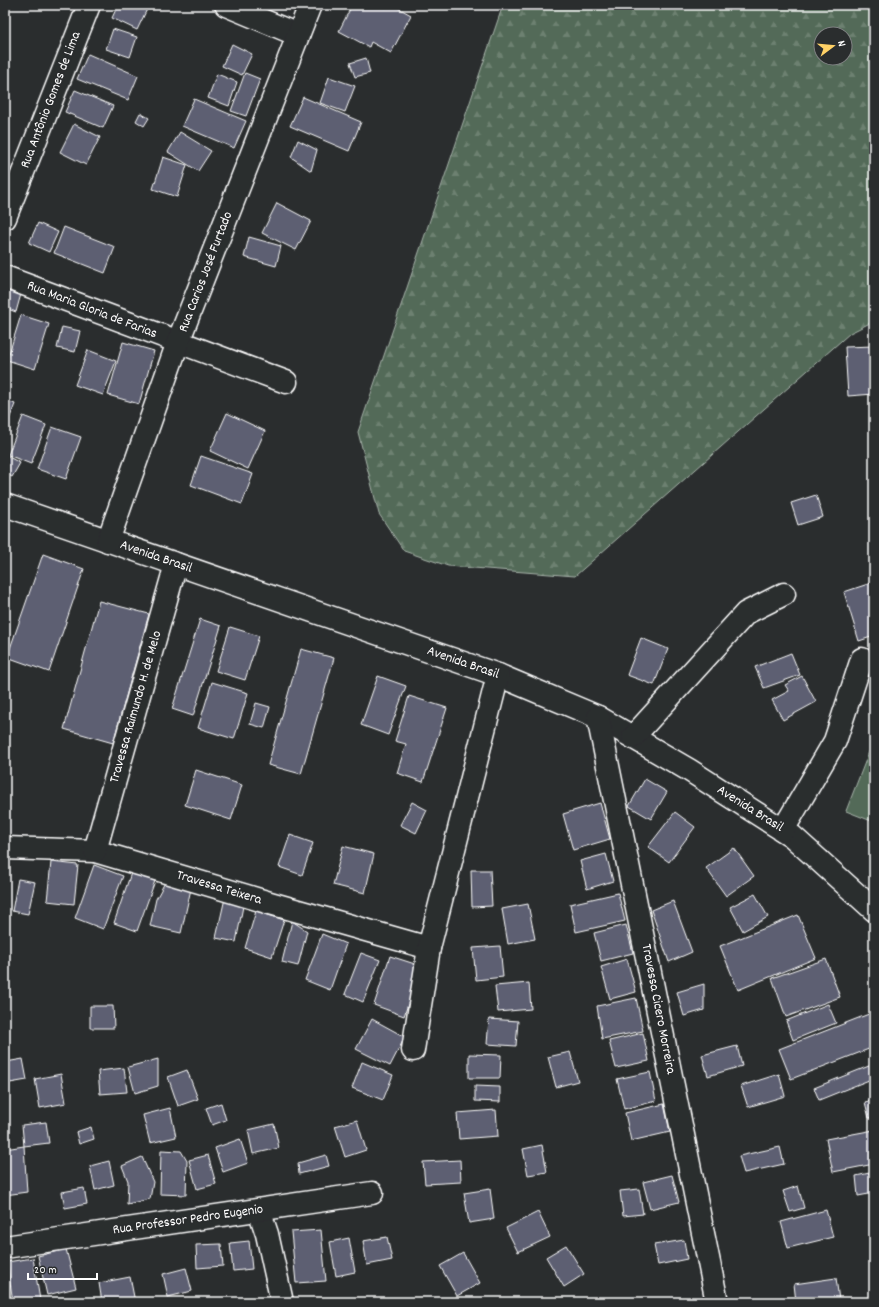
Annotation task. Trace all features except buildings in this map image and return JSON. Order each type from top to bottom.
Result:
[{"type":"street","name":"Rua Antônio Gomes de Lima","points":[[5,218],[89,5]]},
{"type":"street","points":[[226,5],[298,35]]},
{"type":"street","name":"Rua Carios José Furtado","points":[[108,541],[178,342],[310,5]]},
{"type":"street","name":"Rua Maria Gloria de Farias","points":[[5,277],[286,382]]},
{"type":"street","name":"Avenida Brasil","points":[[5,505],[498,675],[598,717],[633,737],[792,836],[874,910]]},
{"type":"street","name":"Travessa Raimundo H. de Melo","points":[[95,851],[176,564]]},
{"type":"street","points":[[633,737],[746,613],[784,594]]},
{"type":"street","points":[[783,830],[835,742],[862,659]]},
{"type":"street","points":[[413,1050],[429,948],[498,675]]},
{"type":"street","name":"Travessa Cicero Morreira","points":[[598,717],[717,1302]]},
{"type":"street","name":"Travessa Teixera","points":[[5,848],[95,851],[429,948]]},
{"type":"street","name":"Rua Professor Pedro Eugenio","points":[[5,1247],[372,1193]]},
{"type":"street","points":[[259,1210],[267,1234],[282,1302]]},
{"type":"green space","points":[[503,5],[874,5],[874,321],[850,333],[575,576],[448,566],[404,551],[379,514],[358,432]]},
{"type":"green space","points":[[874,739],[874,822],[846,811]]}]
